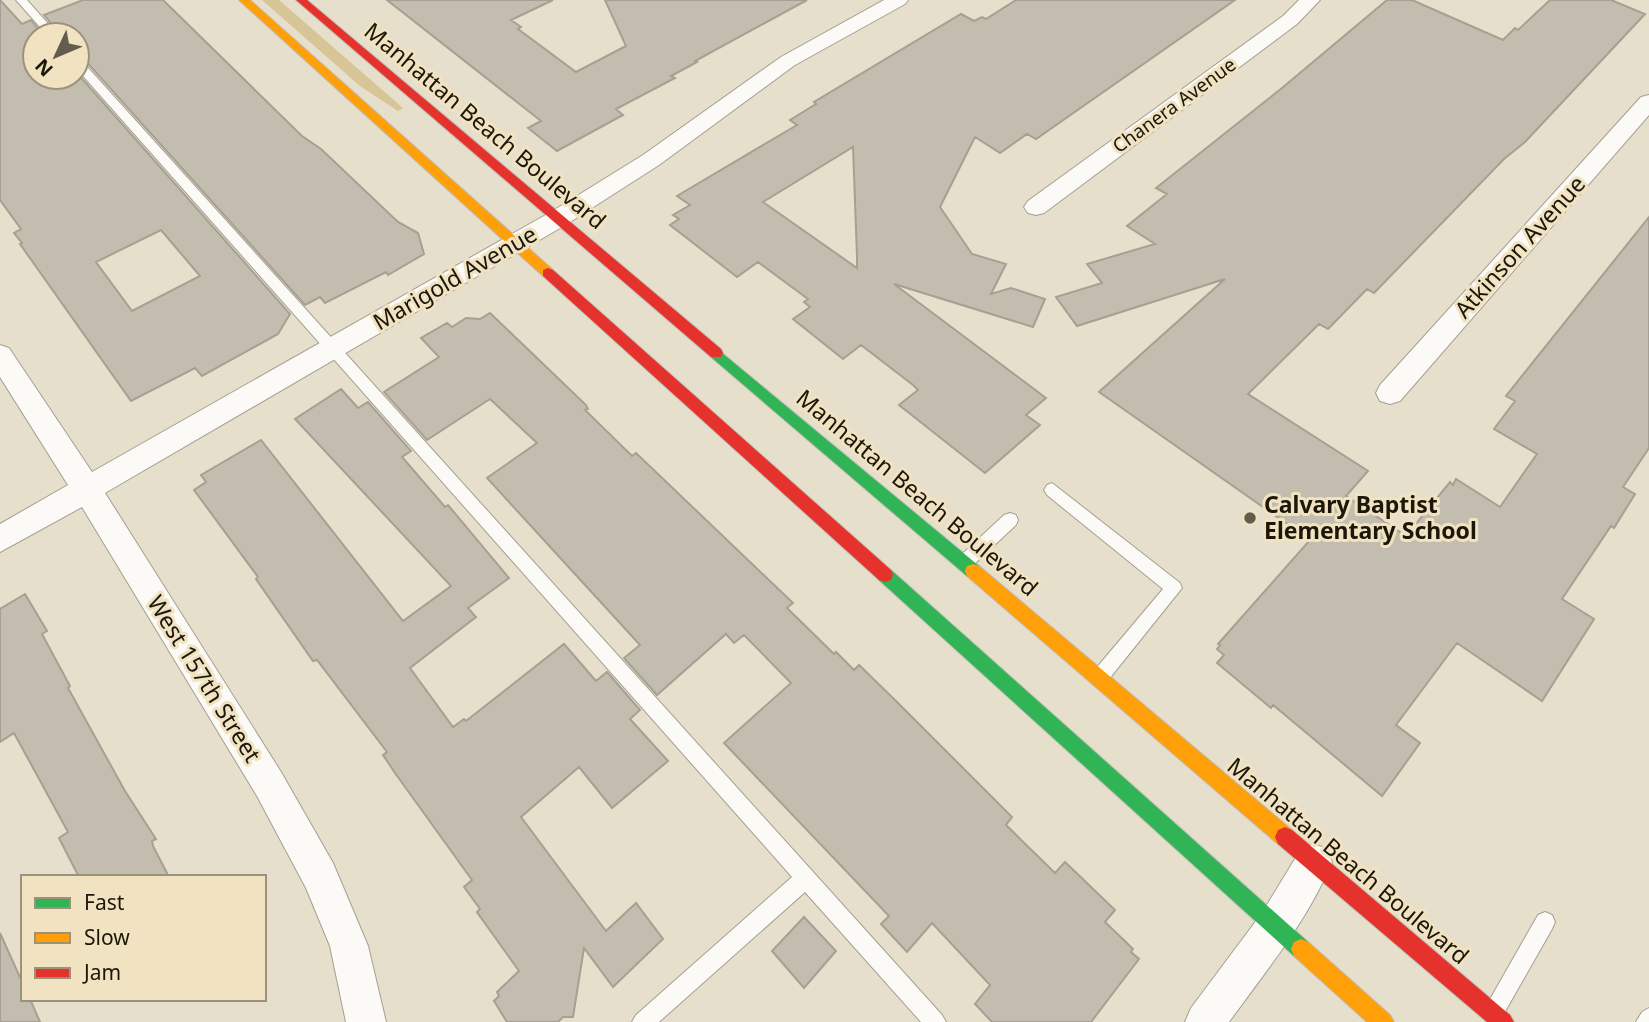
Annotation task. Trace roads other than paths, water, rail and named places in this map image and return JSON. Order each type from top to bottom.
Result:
[{"type":"main road","points":[[244,0],[1383,1022]]},
{"type":"main road","name":"Manhattan Beach Boulevard","points":[[301,0],[1498,1018]]},
{"type":"street","name":"Marigold Avenue","points":[[0,539],[559,218],[651,160],[788,61],[898,0]]},
{"type":"street","name":"Chanera Avenue","points":[[1036,207],[1290,20],[1310,0]]},
{"type":"street","name":"Atkinson Avenue","points":[[1390,393],[1649,102]]},
{"type":"street","name":"West 157th Street","points":[[0,355],[87,489],[269,785],[320,876],[349,946],[366,1022]]},
{"type":"street","points":[[1205,1022],[1275,926],[1314,862]]},
{"type":"lane","points":[[21,0],[40,21]]},
{"type":"lane","points":[[91,78],[936,1022]]},
{"type":"lane","points":[[1052,490],[1174,588],[1099,678]]},
{"type":"lane","points":[[964,563],[1010,520]]},
{"type":"lane","points":[[643,1022],[806,878]]},
{"type":"lane","points":[[1498,1018],[1545,922]]},
{"type":"place","name":"Calvary Baptist Elementary School","points":[[1250,518]]}]
